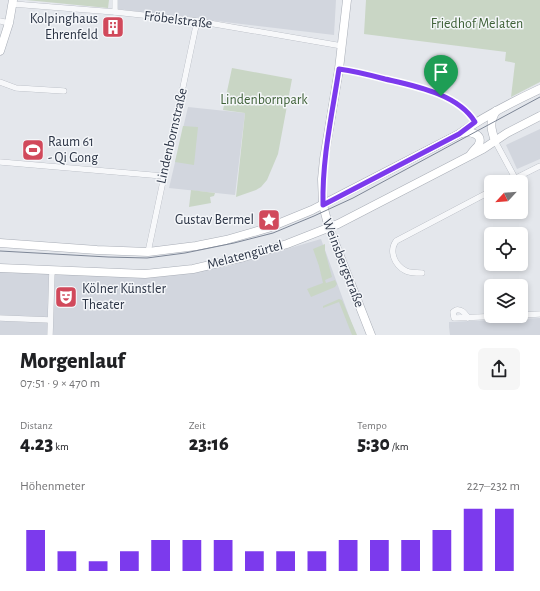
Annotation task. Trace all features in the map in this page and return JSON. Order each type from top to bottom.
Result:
[{"type":"main road","name":"Weinsbergstraße","points":[[347,0],[339,69],[324,159],[322,179],[323,205],[329,228],[371,335]]},
{"type":"main road","points":[[0,51],[9,23],[13,2]]},
{"type":"main road","name":"Melatengürtel","points":[[0,243],[148,252],[196,246],[226,240],[280,224],[323,205],[459,134],[475,122],[540,89]]},
{"type":"main road","points":[[495,141],[491,130],[491,123],[496,111]]},
{"type":"main road","name":"Melatengürtel","points":[[0,268],[145,274],[193,268],[244,257],[280,246],[329,228],[469,156],[507,133],[540,116]]},
{"type":"main road","points":[[459,134],[470,132],[477,135],[479,138],[478,145],[469,156]]},
{"type":"street","points":[[115,0],[115,12]]},
{"type":"street","name":"Fröbelstraße","points":[[13,2],[197,21],[342,46]]},
{"type":"street","points":[[0,21],[9,23]]},
{"type":"street","name":"Lindenbornstraße","points":[[148,252],[197,21]]},
{"type":"street","points":[[339,69],[422,88],[456,104],[470,114],[475,122]]},
{"type":"street","points":[[0,82],[16,88],[64,92]]},
{"type":"street","points":[[495,141],[513,175]]},
{"type":"street","points":[[0,162],[163,176]]},
{"type":"street","points":[[521,175],[540,166]]},
{"type":"street","points":[[422,273],[406,271],[398,265],[392,253],[393,245],[396,241],[484,195]]},
{"type":"street","points":[[50,335],[52,270]]},
{"type":"street","points":[[528,315],[540,314]]},
{"type":"street","points":[[468,318],[484,317]]},
{"type":"street","points":[[0,318],[50,320]]},
{"type":"shaded area","points":[[117,0],[336,0],[334,35],[117,9]]},
{"type":"shaded area","points":[[188,107],[245,113],[235,195],[169,188]]},
{"type":"shaded area","points":[[540,129],[540,159],[517,169],[506,145]]},
{"type":"shaded area","points":[[321,239],[356,335],[0,335],[0,270],[165,275],[225,267]]},
{"type":"shaded area","points":[[540,318],[540,335],[450,335],[449,322],[484,320],[484,323],[528,323],[528,319]]},
{"type":"green space","points":[[26,0],[109,0],[108,8]]},
{"type":"green space","name":"Friedhof Melaten","points":[[366,0],[540,0],[540,82],[511,97],[515,63],[505,61],[506,52],[364,34]]},
{"type":"green space","name":"Lindenbornpark","points":[[232,68],[292,79],[278,154],[267,180],[256,190],[236,197],[245,113],[223,110]]},
{"type":"green space","points":[[183,126],[198,127],[194,165],[175,162]]},
{"type":"green space","points":[[191,190],[215,193],[214,196],[210,197],[211,203],[189,207]]},
{"type":"green space","points":[[325,244],[325,251],[332,277],[325,280],[326,283],[335,280],[337,284],[335,287],[311,297],[307,289],[323,283],[313,249]]},
{"type":"green space","points":[[339,299],[342,300],[357,335],[352,335],[339,302],[323,308],[323,306]]},
{"type":"tram line","points":[[0,251],[147,258],[185,253],[273,233],[353,198],[540,97]]},
{"type":"place","name":"Kolpinghaus Ehrenfeld","points":[[113,27]]},
{"type":"place","name":"Raum 61 - Qi Gong","points":[[33,150]]},
{"type":"place","name":"Gustav Bermel","points":[[269,220]]},
{"type":"place","name":"Kölner Künstler Theater","points":[[66,297]]},
{"type":"route","points":[[339,69],[422,88],[441,96],[470,114],[475,122],[459,134],[323,205],[322,179],[324,159],[339,69]]}]
